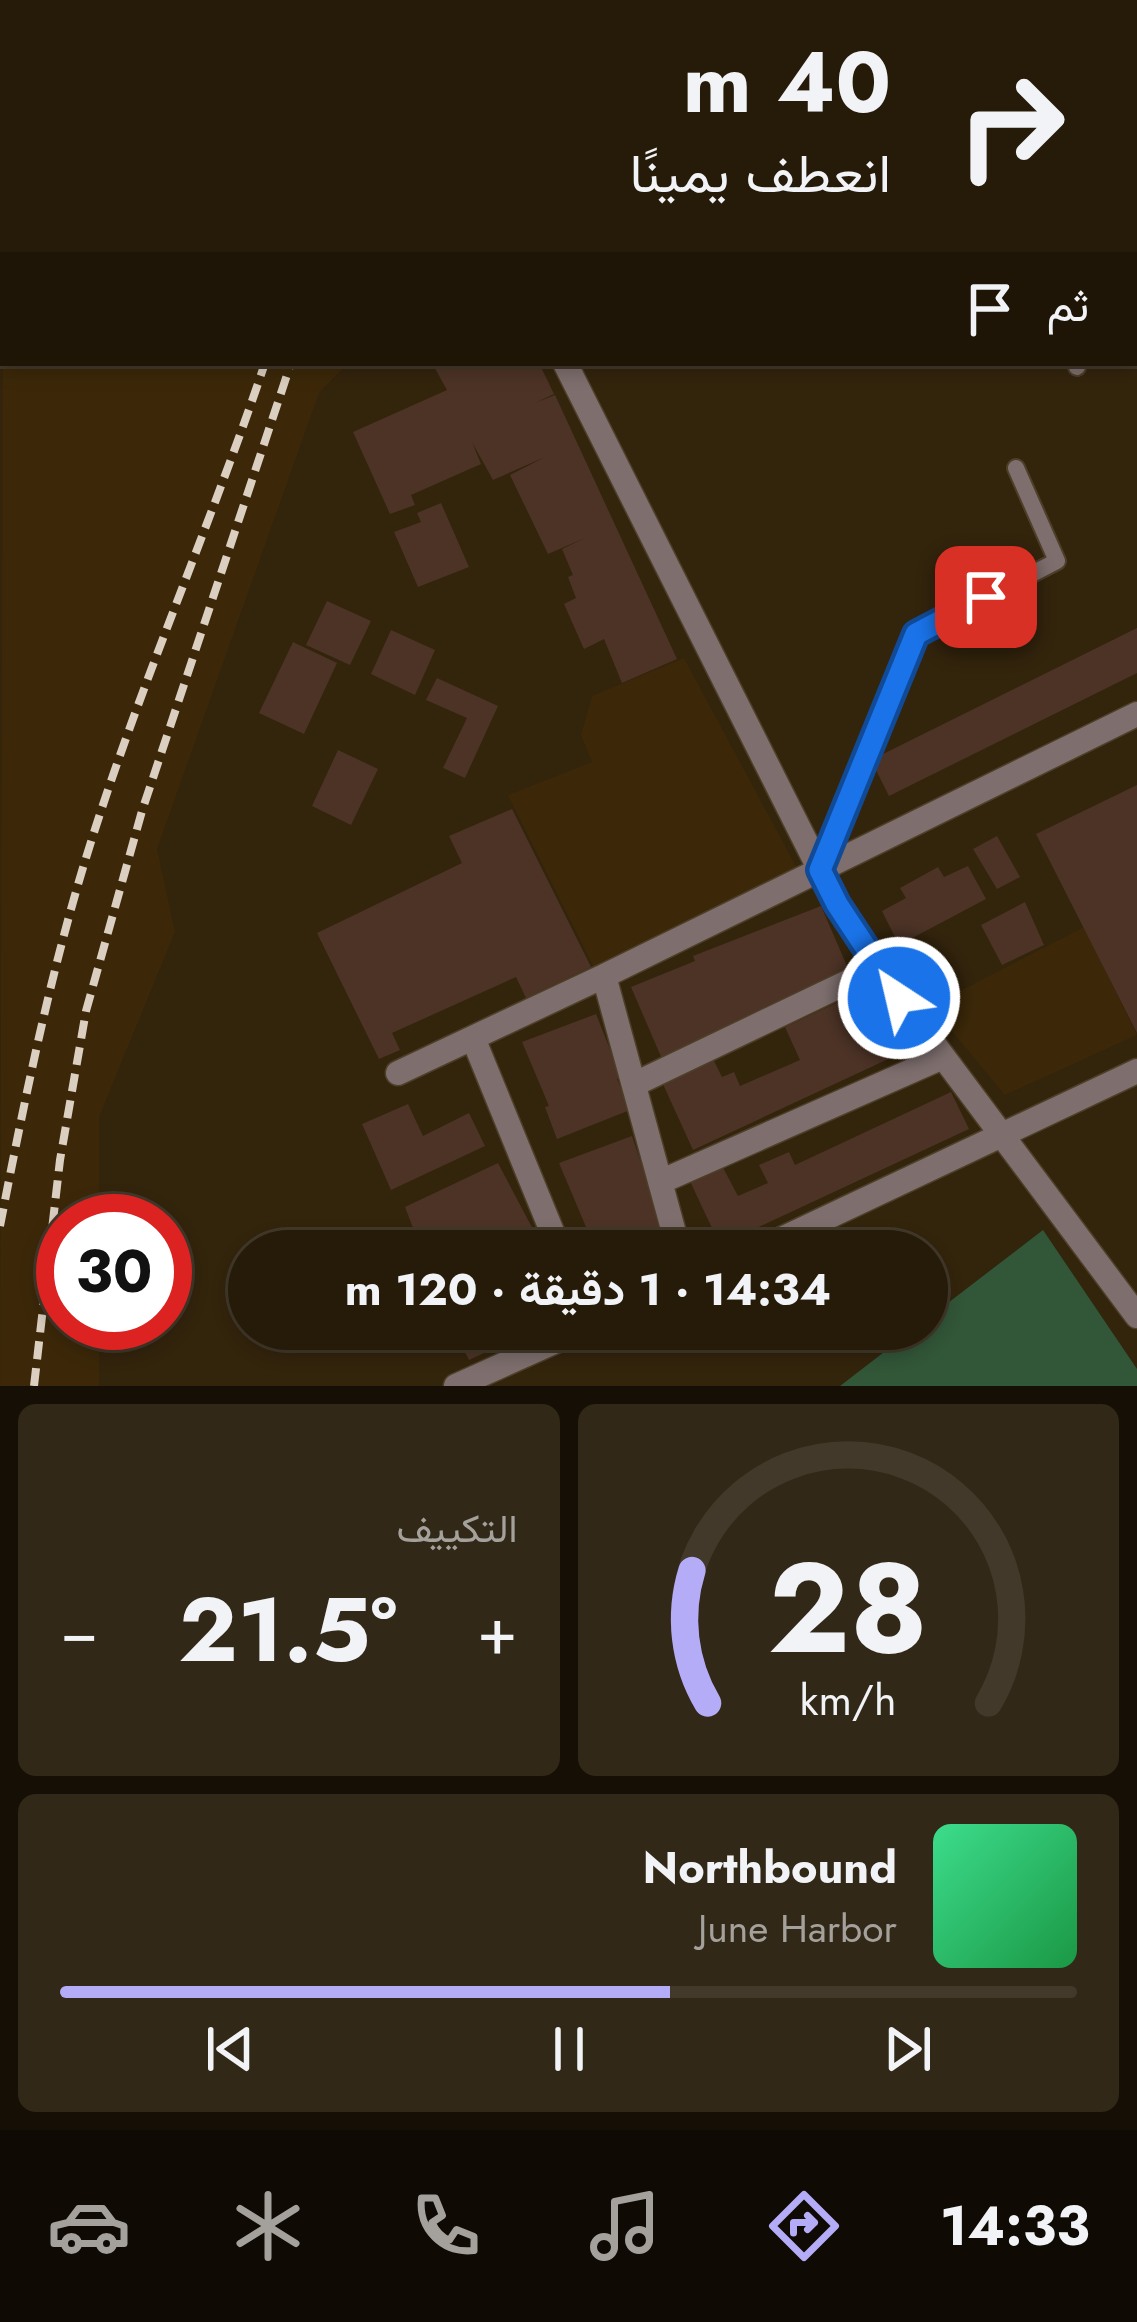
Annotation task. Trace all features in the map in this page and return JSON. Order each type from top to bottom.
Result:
[{"type":"street","points":[[567,366],[820,870],[877,968],[1137,1316]]},
{"type":"street","points":[[398,1073],[1137,714]]},
{"type":"street","points":[[635,1084],[877,968]]},
{"type":"street","points":[[604,976],[673,1230]]},
{"type":"street","points":[[472,1038],[551,1230]]},
{"type":"street","points":[[660,1182],[943,1057]]},
{"type":"street","points":[[801,1230],[1137,1070]]},
{"type":"street","points":[[456,1386],[536,1350]]},
{"type":"lane","points":[[820,870],[916,634],[1057,561],[1016,468]]},
{"type":"shaded area","points":[[3,366],[345,366],[319,393],[157,849],[175,932],[99,1117],[99,1194],[36,1194],[36,1350],[99,1350],[99,1386],[0,1386]]},
{"type":"shaded area","points":[[684,658],[798,870],[594,968],[508,795],[592,762],[581,735],[592,696]]},
{"type":"shaded area","points":[[1084,927],[1137,1035],[1005,1095],[931,1006]]},
{"type":"green space","points":[[1043,1230],[1137,1369],[1137,1386],[840,1386],[887,1350],[948,1350],[948,1303]]},
{"type":"building","points":[[434,366],[540,366],[554,394],[535,403],[555,395],[677,659],[622,683],[604,639],[584,649],[564,604],[576,598],[562,549],[585,538],[548,554],[510,475],[545,457],[493,480],[472,442],[481,464],[411,495],[415,505],[390,514],[353,432],[447,390]]},
{"type":"building","points":[[441,503],[469,567],[418,587],[394,532],[421,522],[417,513]]},
{"type":"building","points":[[327,601],[371,621],[350,665],[306,645]]},
{"type":"building","points":[[1137,628],[1137,673],[889,796],[871,760]]},
{"type":"building","points":[[391,630],[435,650],[415,695],[371,674]]},
{"type":"building","points":[[293,642],[337,663],[304,734],[259,713]]},
{"type":"building","points":[[437,678],[498,706],[465,778],[443,768],[467,718],[426,700]]},
{"type":"building","points":[[338,750],[378,769],[351,825],[312,806]]},
{"type":"building","points":[[1137,785],[1137,1033],[1036,834]]},
{"type":"building","points":[[512,809],[591,967],[526,998],[516,977],[392,1033],[400,1050],[379,1059],[317,933],[462,863],[449,836]]},
{"type":"building","points":[[997,836],[1020,877],[997,889],[973,849]]},
{"type":"building","points":[[968,866],[986,899],[899,945],[882,911],[906,898],[900,888],[938,867],[944,877]]},
{"type":"building","points":[[1025,902],[1044,945],[1002,965],[981,925]]},
{"type":"building","points":[[821,906],[850,973],[662,1059],[631,987],[695,961],[693,956]]},
{"type":"building","points":[[877,984],[912,1048],[693,1150],[662,1082],[713,1059],[722,1077],[734,1072],[740,1086],[800,1060],[785,1027]]},
{"type":"building","points":[[596,1014],[630,1110],[557,1139],[545,1107],[549,1106],[522,1042]]},
{"type":"building","points":[[951,1092],[969,1129],[752,1230],[713,1230],[688,1177],[720,1162],[738,1196],[768,1183],[759,1165],[789,1152],[795,1165]]},
{"type":"building","points":[[408,1104],[423,1136],[469,1113],[485,1146],[391,1190],[362,1124]]},
{"type":"building","points":[[632,1136],[664,1230],[582,1230],[586,1227],[559,1163]]},
{"type":"building","points":[[498,1163],[533,1230],[414,1230],[405,1207]]},
{"type":"building","points":[[464,1350],[491,1350],[469,1360]]},
{"type":"railway","points":[[0,1226],[44,1014],[77,888],[120,755],[264,366]]},
{"type":"railway","points":[[34,1386],[60,1160],[86,1011],[142,811],[290,366]]},
{"type":"route","points":[[899,998],[820,870],[916,634],[986,597]]}]
